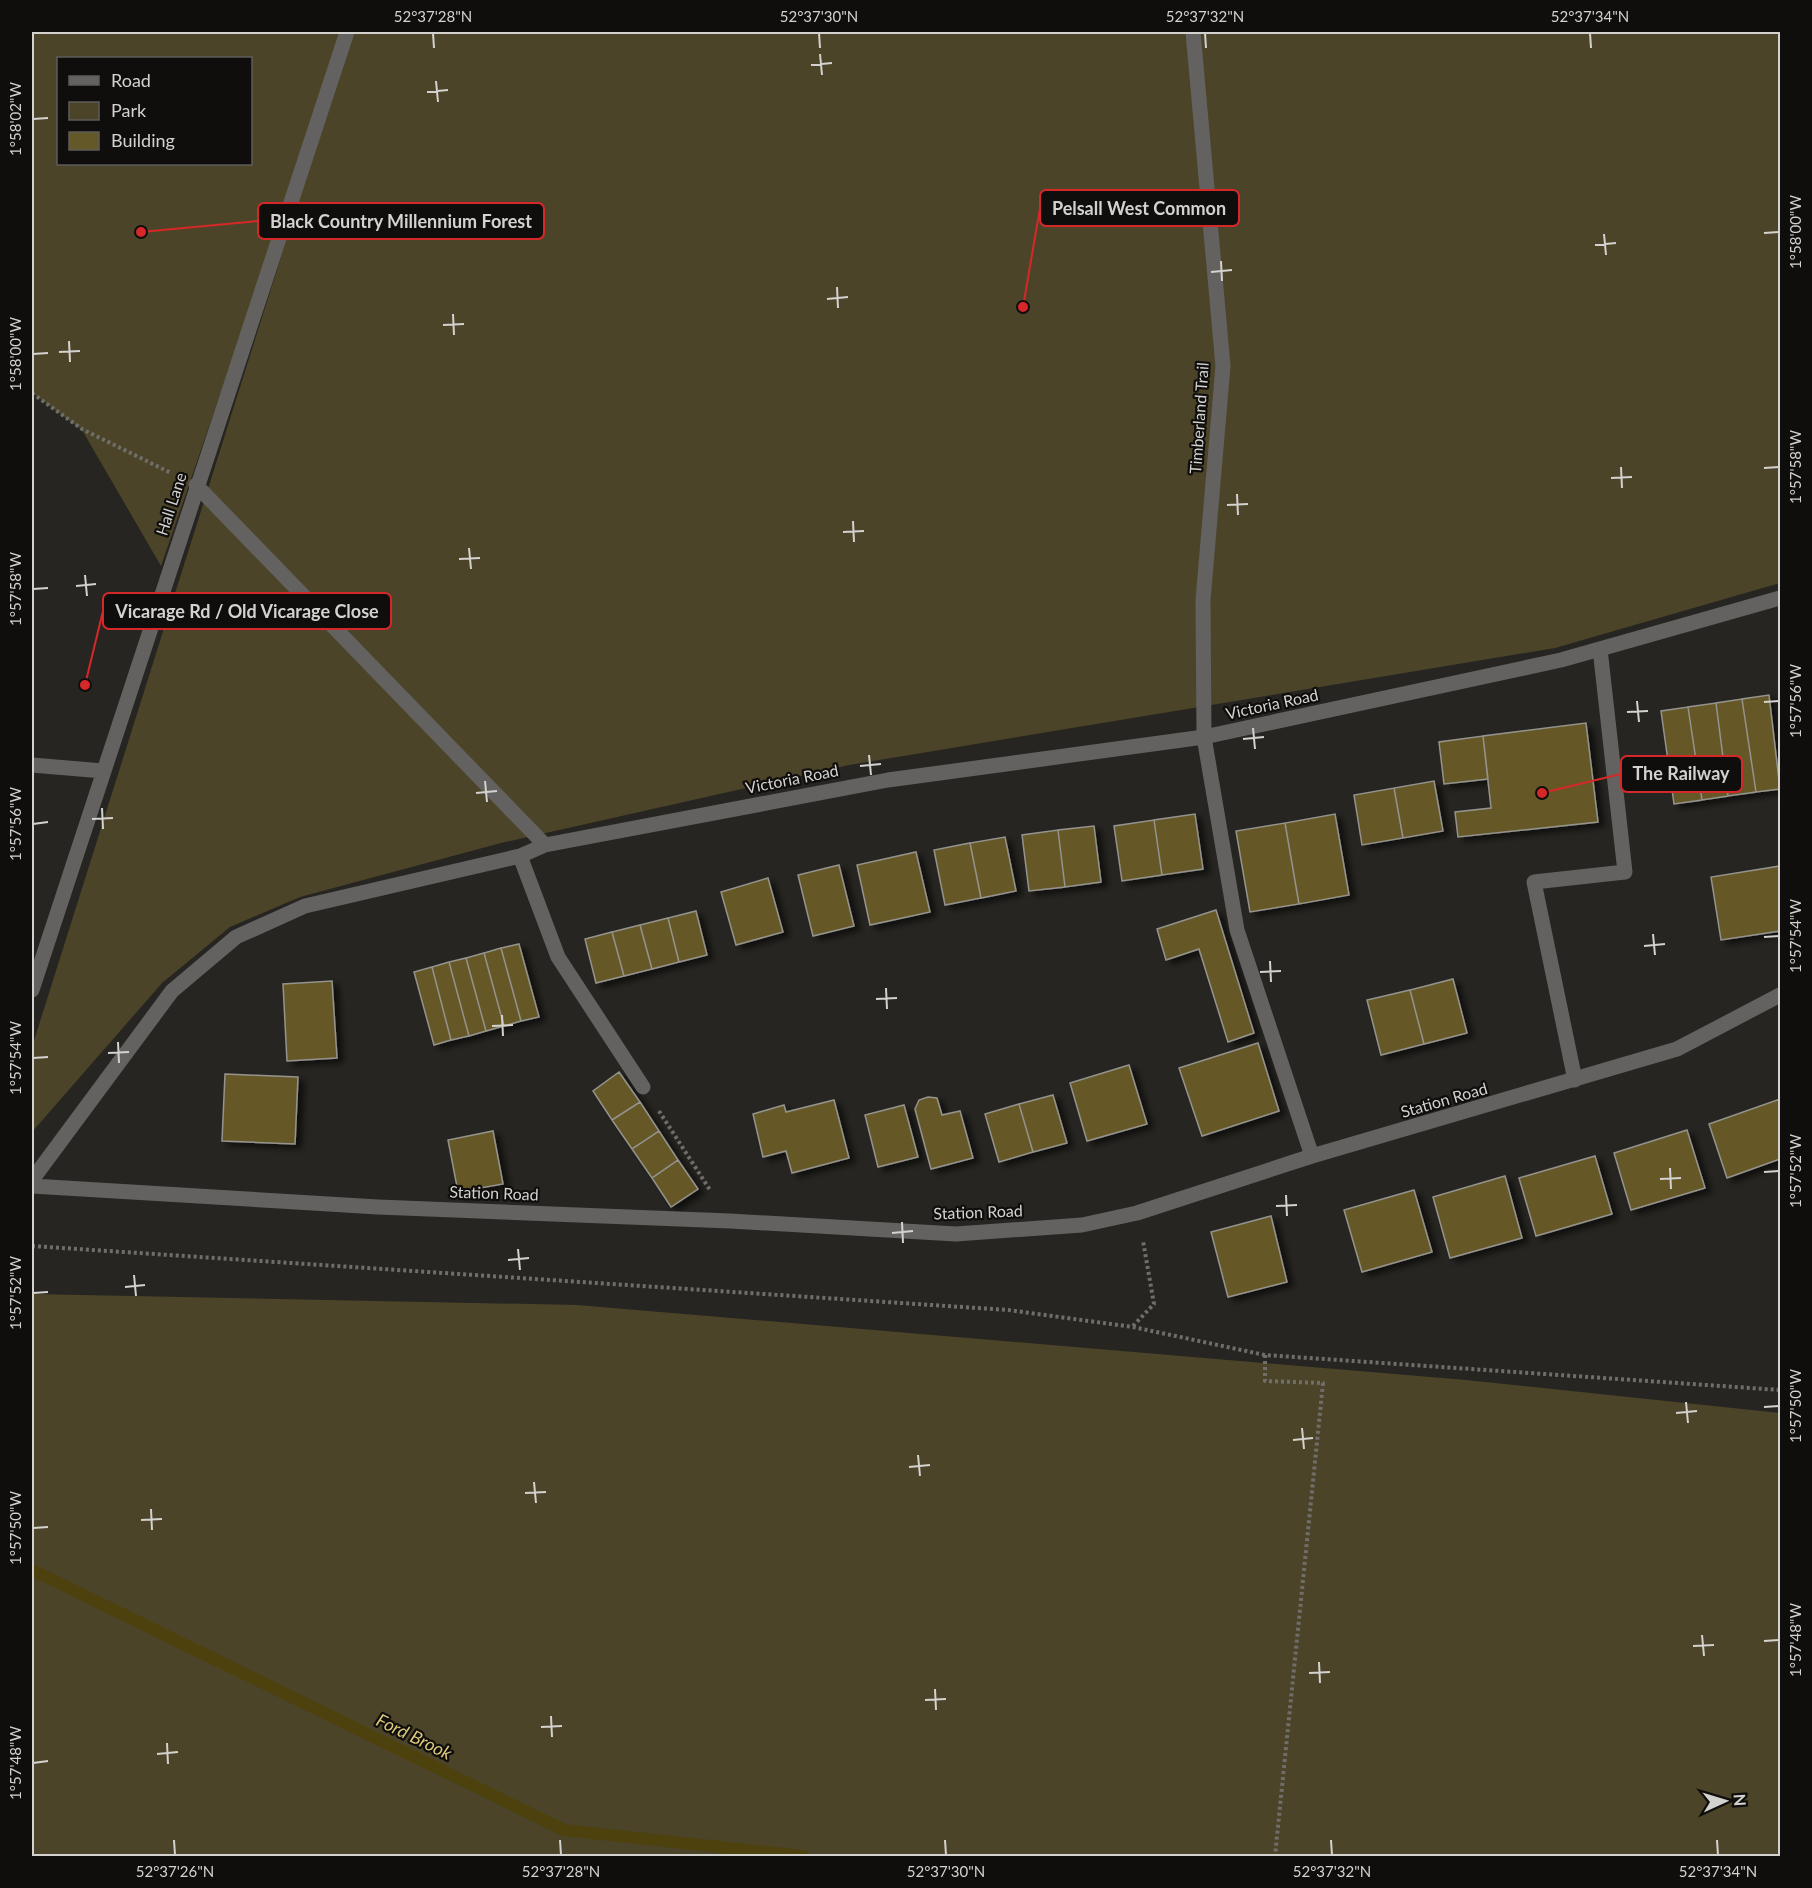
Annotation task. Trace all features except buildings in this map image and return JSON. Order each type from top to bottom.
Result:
[{"type":"street","name":"Hall Lane","points":[[32,990],[196,485],[347,32]]},
{"type":"street","name":"Timberland Trail","points":[[1193,32],[1223,366],[1203,600],[1204,737],[1237,930],[1312,1156]]},
{"type":"street","points":[[196,485],[545,845]]},
{"type":"street","name":"Victoria Road","points":[[32,1180],[172,991],[236,937],[305,906],[520,856],[545,845],[888,780],[1204,737],[1476,680],[1600,649],[1780,598]]},
{"type":"street","points":[[1575,1080],[1534,882],[1625,872],[1600,649]]},
{"type":"street","points":[[32,765],[103,771]]},
{"type":"street","points":[[520,856],[558,957],[643,1088]]},
{"type":"street","name":"Station Road","points":[[32,1186],[378,1207],[730,1221],[956,1234],[1082,1224],[1137,1213],[1312,1156],[1677,1049],[1780,995]]},
{"type":"path","points":[[32,393],[82,429],[196,485]]},
{"type":"path","points":[[643,1088],[730,1221]]},
{"type":"path","points":[[1133,1327],[1154,1304],[1142,1230]]},
{"type":"path","points":[[32,1246],[1008,1310],[1133,1327],[1265,1355],[1780,1390]]},
{"type":"path","points":[[1265,1355],[1265,1381],[1323,1383],[1275,1857]]},
{"type":"green space","points":[[32,32],[345,32],[161,566],[82,430],[32,393]]},
{"type":"green space","points":[[352,32],[1780,32],[1780,583],[1555,648],[849,765],[501,843],[300,897],[230,927],[162,983],[32,1132],[32,1047]]},
{"type":"green space","points":[[32,1294],[577,1305],[1466,1380],[1780,1413],[1780,1856],[32,1856]]},
{"type":"waterway","name":"Ford Brook","points":[[32,1570],[564,1830],[803,1856]]},
{"type":"place","name":"Black Country Millennium Forest","points":[[141,232]]},
{"type":"place","name":"Pelsall West Common","points":[[1023,307]]},
{"type":"place","name":"Vicarage Rd / Old Vicarage Close","points":[[85,685]]},
{"type":"place","name":"The Railway","points":[[1542,793]]}]
